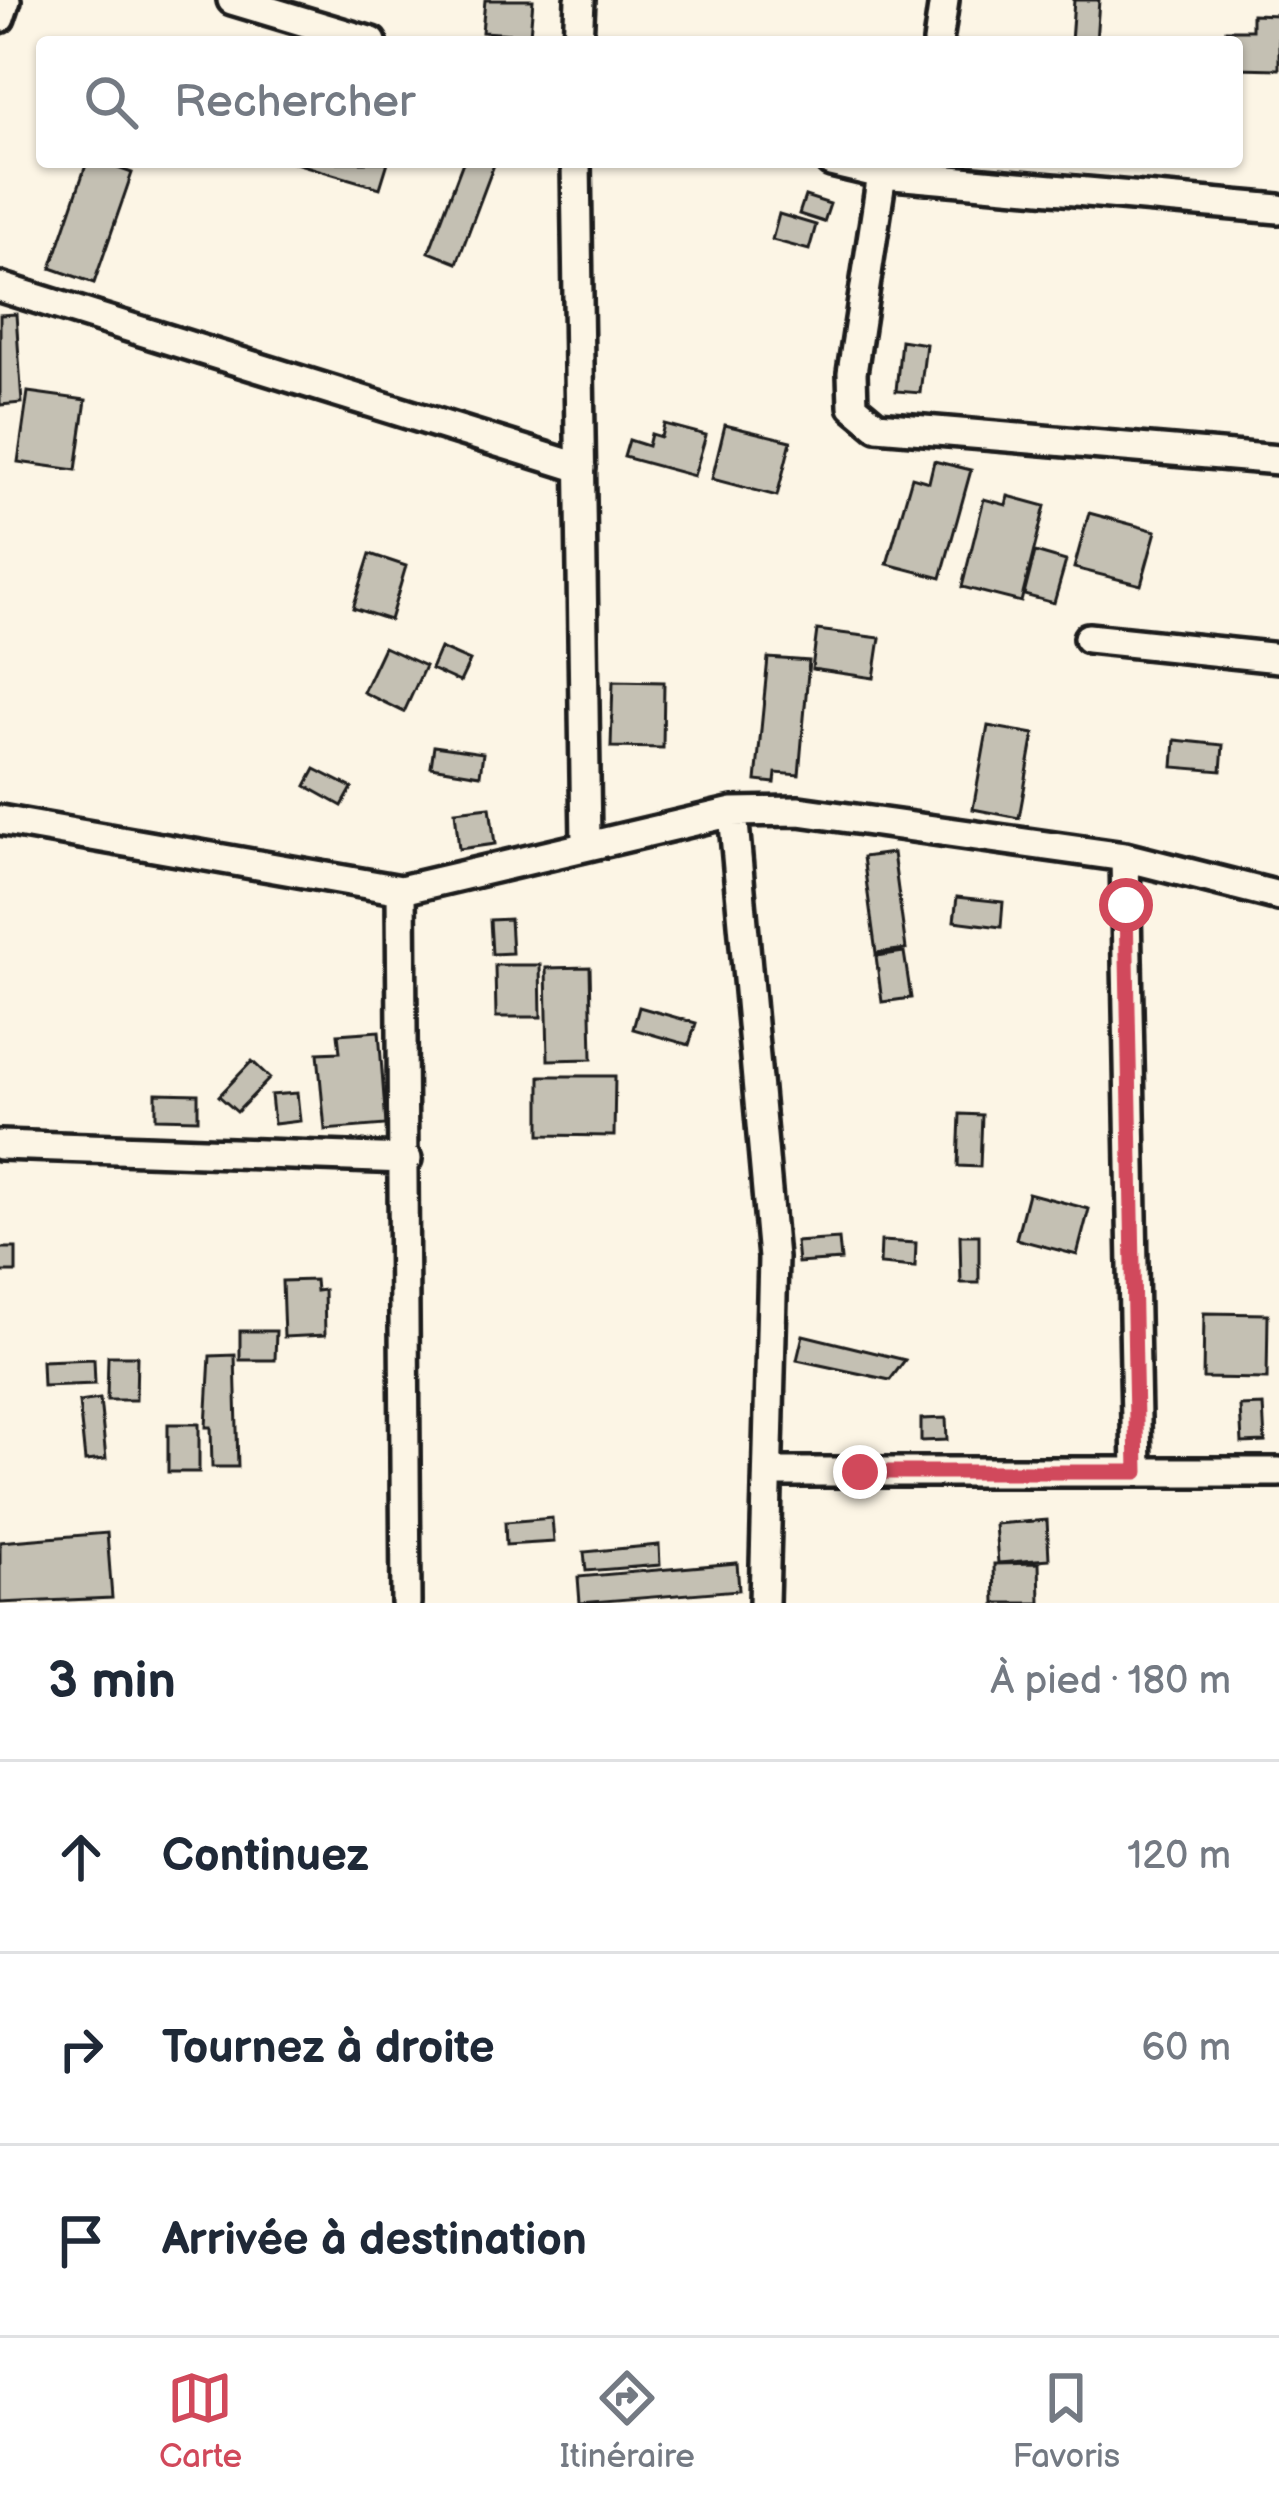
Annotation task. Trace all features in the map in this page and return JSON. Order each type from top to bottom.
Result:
[{"type":"street","points":[[0,18],[6,0]]},
{"type":"street","points":[[232,0],[352,36]]},
{"type":"street","points":[[578,36],[580,0]]},
{"type":"street","points":[[939,36],[944,0]]},
{"type":"street","points":[[576,168],[586,843]]},
{"type":"street","points":[[1279,208],[885,168],[852,373],[853,406],[878,426],[1279,460]]},
{"type":"street","points":[[0,287],[581,468]]},
{"type":"street","points":[[1088,638],[1279,658]]},
{"type":"street","points":[[0,820],[401,890],[734,812],[799,811],[1125,857],[1279,896]]},
{"type":"street","points":[[734,812],[773,1258],[764,1603]]},
{"type":"street","points":[[1125,857],[1137,1472]]},
{"type":"street","points":[[401,890],[407,1159],[406,1603]]},
{"type":"street","points":[[0,1145],[407,1159]]},
{"type":"street","points":[[768,1472],[1279,1472]]},
{"type":"building","points":[[485,0],[533,0],[530,35],[482,32]]},
{"type":"building","points":[[1074,0],[1099,0],[1096,36],[1071,36]]},
{"type":"building","points":[[1252,14],[1279,15],[1279,69],[1243,68],[1243,36],[1226,36],[1226,30],[1252,30]]},
{"type":"building","points":[[85,168],[132,173],[94,283],[51,268]]},
{"type":"building","points":[[312,168],[386,168],[380,188]]},
{"type":"building","points":[[461,168],[493,168],[457,263],[429,252]]},
{"type":"building","points":[[805,196],[830,204],[824,222],[799,214]]},
{"type":"building","points":[[779,214],[816,225],[809,250],[772,240]]},
{"type":"building","points":[[16,314],[22,403],[0,405],[0,315]]},
{"type":"building","points":[[901,340],[926,344],[920,393],[896,391]]},
{"type":"building","points":[[28,392],[86,400],[76,470],[18,462]]},
{"type":"building","points":[[664,424],[706,435],[694,476],[624,457],[629,440],[648,446],[651,434],[661,437]]},
{"type":"building","points":[[725,425],[791,441],[777,496],[712,479]]},
{"type":"building","points":[[934,461],[971,470],[941,578],[887,564],[912,477],[929,482]]},
{"type":"building","points":[[1008,496],[1045,506],[1021,602],[962,587],[984,499],[1006,505]]},
{"type":"building","points":[[1089,513],[1156,531],[1141,585],[1074,568]]},
{"type":"building","points":[[1035,552],[1066,561],[1054,603],[1024,595]]},
{"type":"building","points":[[370,554],[406,566],[390,620],[353,608]]},
{"type":"building","points":[[817,630],[880,638],[874,678],[812,669]]},
{"type":"building","points":[[384,647],[425,666],[404,712],[363,692]]},
{"type":"building","points":[[440,648],[470,661],[460,682],[431,669]]},
{"type":"building","points":[[768,658],[809,661],[799,775],[776,773],[775,783],[756,781]]},
{"type":"building","points":[[613,681],[664,682],[663,748],[611,747]]},
{"type":"building","points":[[988,726],[1034,734],[1019,818],[973,809]]},
{"type":"building","points":[[1175,740],[1223,745],[1221,771],[1173,767]]},
{"type":"building","points":[[434,746],[483,753],[480,775],[431,767]]},
{"type":"building","points":[[315,769],[352,788],[342,806],[306,786]]},
{"type":"building","points":[[490,807],[495,844],[459,849],[455,811]]},
{"type":"building","points":[[893,853],[906,949],[876,953],[863,857]]},
{"type":"building","points":[[957,897],[1003,902],[1001,927],[954,921]]},
{"type":"building","points":[[510,919],[512,953],[492,954],[490,920]]},
{"type":"building","points":[[904,952],[911,998],[882,1002],[876,956]]},
{"type":"building","points":[[495,965],[540,965],[541,1017],[496,1017]]},
{"type":"building","points":[[590,967],[592,1059],[548,1060],[546,968]]},
{"type":"building","points":[[639,1007],[696,1023],[689,1045],[633,1029]]},
{"type":"building","points":[[379,1031],[386,1125],[325,1130],[318,1053],[340,1052],[338,1034]]},
{"type":"building","points":[[252,1061],[270,1078],[237,1112],[219,1096]]},
{"type":"building","points":[[540,1076],[615,1076],[614,1136],[540,1135]]},
{"type":"building","points":[[156,1093],[198,1094],[198,1119],[156,1118]]},
{"type":"building","points":[[297,1093],[300,1121],[274,1124],[271,1095]]},
{"type":"building","points":[[960,1114],[982,1115],[980,1167],[958,1166]]},
{"type":"building","points":[[1028,1193],[1089,1209],[1077,1255],[1016,1239]]},
{"type":"building","points":[[960,1235],[979,1235],[979,1283],[961,1283]]},
{"type":"building","points":[[839,1239],[841,1260],[798,1263],[796,1242]]},
{"type":"building","points":[[881,1241],[916,1243],[915,1267],[880,1264]]},
{"type":"building","points":[[0,1248],[16,1248],[16,1272],[0,1272]]},
{"type":"building","points":[[315,1280],[316,1291],[324,1290],[325,1335],[284,1337],[282,1281]]},
{"type":"building","points":[[1204,1313],[1268,1314],[1267,1379],[1203,1378]]},
{"type":"building","points":[[240,1331],[276,1331],[275,1360],[240,1360]]},
{"type":"building","points":[[803,1335],[905,1360],[890,1380],[797,1360]]},
{"type":"building","points":[[235,1355],[238,1467],[212,1467],[211,1427],[206,1427],[210,1356]]},
{"type":"building","points":[[108,1356],[137,1356],[136,1400],[107,1400]]},
{"type":"building","points":[[94,1359],[95,1384],[43,1386],[42,1361]]},
{"type":"building","points":[[100,1399],[106,1459],[85,1461],[79,1402]]},
{"type":"building","points":[[1263,1405],[1265,1442],[1242,1443],[1240,1406]]},
{"type":"building","points":[[946,1418],[947,1440],[921,1441],[921,1419]]},
{"type":"building","points":[[168,1424],[199,1424],[199,1472],[168,1472]]},
{"type":"building","points":[[552,1518],[554,1542],[506,1545],[505,1522]]},
{"type":"building","points":[[1047,1520],[1049,1559],[998,1563],[995,1524]]},
{"type":"building","points":[[107,1533],[112,1598],[0,1603],[0,1542]]},
{"type":"building","points":[[659,1545],[660,1565],[586,1571],[584,1552]]},
{"type":"building","points":[[737,1563],[739,1590],[580,1603],[578,1577]]},
{"type":"building","points":[[1039,1563],[1040,1603],[995,1603],[994,1564]]},
{"type":"route","points":[[860,1472],[1137,1472],[1126,905]]}]
